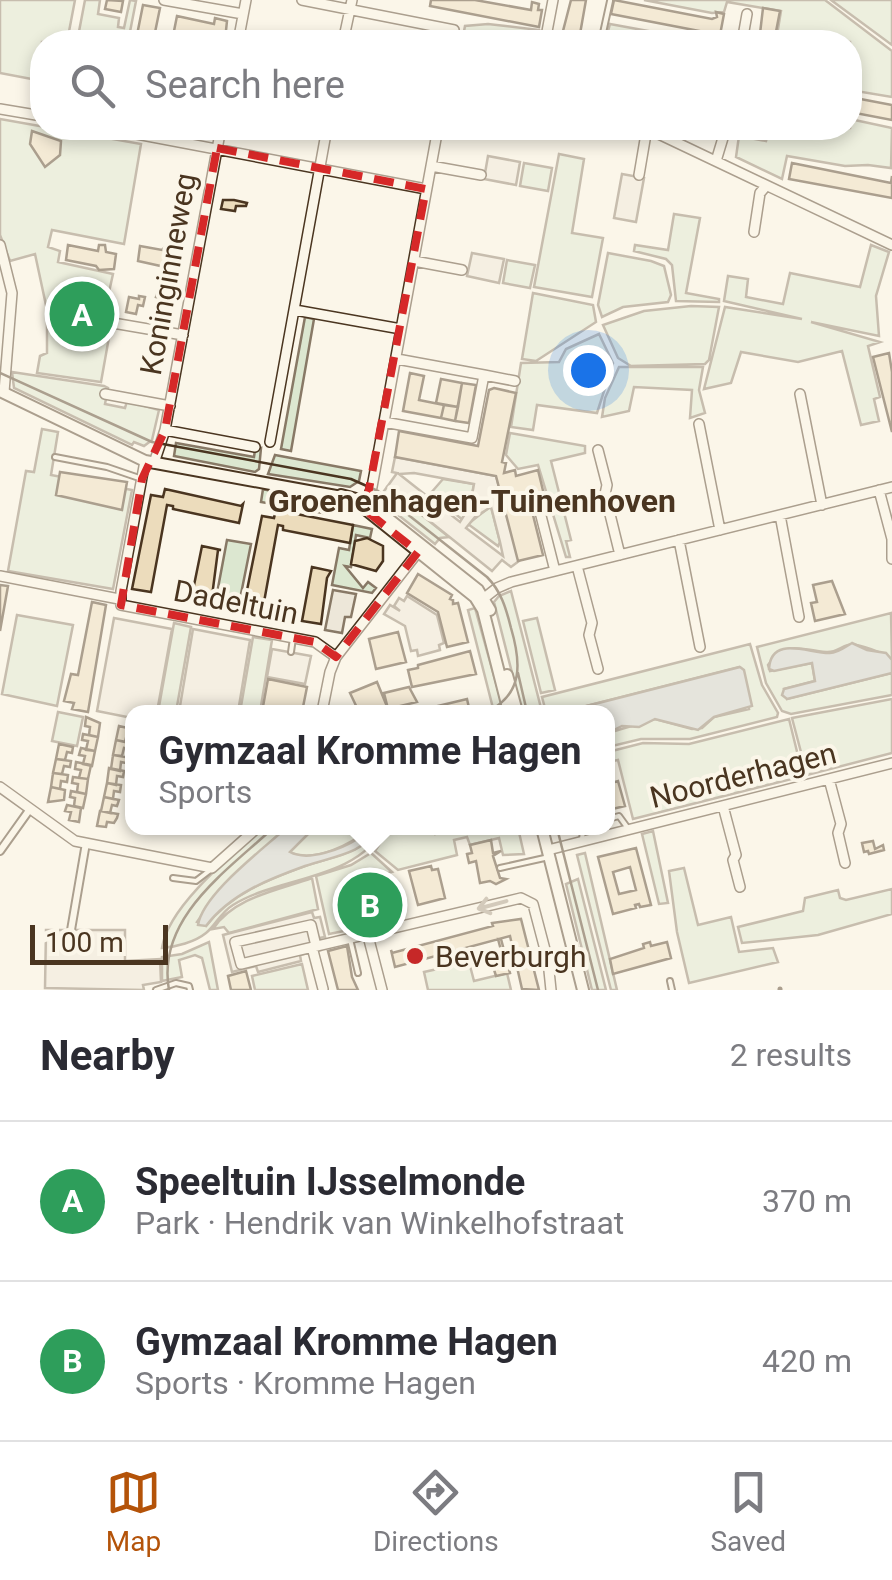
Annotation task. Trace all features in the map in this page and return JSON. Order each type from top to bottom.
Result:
[{"type":"street","points":[[164,0],[243,14]]},
{"type":"street","points":[[240,30],[246,0]]},
{"type":"street","points":[[302,0],[351,5],[454,30]]},
{"type":"street","points":[[548,30],[553,0]]},
{"type":"street","points":[[346,30],[351,5]]},
{"type":"street","points":[[744,30],[747,14]]},
{"type":"street","points":[[0,109],[30,114]]},
{"type":"street","points":[[172,140],[426,189]]},
{"type":"street","name":"Koninginneweg","points":[[120,602],[142,479],[165,430],[219,140]]},
{"type":"street","points":[[270,442],[325,140]]},
{"type":"street","points":[[365,505],[397,359],[436,140]]},
{"type":"street","points":[[639,174],[645,140]]},
{"type":"street","points":[[672,140],[892,245]]},
{"type":"street","points":[[716,161],[722,140]]},
{"type":"street","points":[[431,166],[482,175]]},
{"type":"street","points":[[754,232],[760,193],[766,186]]},
{"type":"street","points":[[0,246],[12,293],[2,389],[150,462],[336,496],[344,494],[365,505],[482,599],[511,705]]},
{"type":"street","points":[[414,260],[462,270]]},
{"type":"street","points":[[295,310],[401,329]]},
{"type":"street","points":[[114,322],[183,335]]},
{"type":"street","points":[[397,359],[515,381]]},
{"type":"street","points":[[384,422],[472,438],[484,376]]},
{"type":"street","points":[[105,394],[170,406]]},
{"type":"street","points":[[800,394],[822,504]]},
{"type":"street","points":[[699,424],[720,530]]},
{"type":"street","points":[[165,430],[255,447]]},
{"type":"street","points":[[598,450],[620,554]]},
{"type":"street","points":[[482,599],[502,586],[892,487]]},
{"type":"street","points":[[879,490],[892,539],[892,559]]},
{"type":"street","points":[[539,508],[555,572]]},
{"type":"street","points":[[780,516],[799,618]]},
{"type":"street","points":[[679,540],[700,646]]},
{"type":"street","points":[[323,705],[336,658],[420,549]]},
{"type":"street","points":[[577,566],[592,623],[589,636],[598,669]]},
{"type":"street","name":"Dadeltuin","points":[[0,576],[315,642],[336,658]]},
{"type":"street","name":"Noorderhagen","points":[[615,833],[892,763]]},
{"type":"street","points":[[829,779],[841,824],[838,833],[845,863]]},
{"type":"street","points":[[0,787],[74,841],[86,844],[212,868],[249,835]]},
{"type":"street","points":[[723,806],[740,887]]},
{"type":"street","points":[[0,851],[30,809]]},
{"type":"street","points":[[544,835],[583,990]]},
{"type":"street","name":"Noorderhagen","points":[[548,853],[608,835]]},
{"type":"street","points":[[71,930],[86,844]]},
{"type":"street","points":[[322,990],[314,946],[311,925],[235,942],[240,964],[314,946],[368,936],[520,898],[528,899],[533,904],[548,961],[551,990]]},
{"type":"street","points":[[368,936],[382,990]]},
{"type":"lane","points":[[604,30],[610,1]]},
{"type":"lane","points":[[56,458],[107,467],[142,479]]},
{"type":"lane","points":[[292,652],[294,638]]},
{"type":"lane","points":[[615,817],[619,816],[629,830]]},
{"type":"lane","points":[[582,835],[582,841]]},
{"type":"lane","points":[[500,868],[548,853]]},
{"type":"lane","points":[[173,878],[196,882],[212,868]]},
{"type":"lane","points":[[350,939],[358,972]]},
{"type":"lane","points":[[670,980],[672,990]]},
{"type":"lane","points":[[156,990],[176,982],[190,990]]},
{"type":"highlighted area","points":[[217,148],[426,189],[365,510],[418,552],[336,657],[315,642],[121,605],[142,479],[165,430]]},
{"type":"green space","points":[[0,0],[75,0],[69,30],[30,30],[30,79],[0,73]]},
{"type":"green space","points":[[85,0],[100,0],[98,14],[119,18],[118,27],[124,28],[130,0],[136,1],[130,30],[79,30]]},
{"type":"green space","points":[[644,0],[825,0],[892,51],[892,97],[862,92],[862,30],[778,30],[781,11],[727,2],[724,12]]},
{"type":"green space","points":[[831,0],[892,0],[892,45]]},
{"type":"green space","points":[[488,24],[539,30],[464,30],[465,26]]},
{"type":"green space","points":[[610,24],[643,30],[608,30]]},
{"type":"green space","points":[[0,119],[30,124],[30,140],[118,140],[141,144],[124,244],[52,230],[48,247],[60,251],[58,262],[113,274],[102,324],[111,326],[101,382],[37,373],[40,356],[47,353],[47,310],[35,254],[10,261],[0,235]]},
{"type":"green space","points":[[862,122],[892,128],[891,168],[845,166],[787,156],[782,179],[736,157],[738,140],[862,140]]},
{"type":"green space","points":[[559,154],[584,159],[572,233],[603,238],[592,297],[534,287]]},
{"type":"green space","points":[[524,163],[552,168],[548,191],[520,186]]},
{"type":"green space","points":[[674,214],[700,218],[686,293],[719,302],[676,301],[672,265],[666,259],[634,251],[635,245],[668,250]]},
{"type":"green space","points":[[871,245],[889,252],[876,296],[879,336],[811,322],[880,342],[868,346],[880,397],[874,399],[879,421],[861,425],[842,351],[798,362],[741,352],[731,383],[704,389],[725,307],[802,319],[724,301],[728,276],[748,279],[746,297],[783,304],[790,273],[860,287]]},
{"type":"green space","points":[[608,253],[664,266],[671,295],[668,302],[623,307],[602,317],[598,305]]},
{"type":"green space","points":[[507,260],[535,265],[530,288],[503,283]]},
{"type":"green space","points":[[533,293],[593,305],[596,322],[536,361],[522,359]]},
{"type":"green space","points":[[719,307],[705,364],[631,366],[618,358],[603,325],[644,311]]},
{"type":"green space","points":[[305,317],[314,319],[291,451],[281,449]]},
{"type":"green space","points":[[599,334],[613,363],[597,413],[537,405],[533,430],[511,427],[521,363],[559,362],[566,349]]},
{"type":"green space","points":[[619,367],[703,367],[699,390],[705,413],[690,418],[692,390],[634,387],[629,411],[602,417],[605,398]]},
{"type":"green space","points":[[12,372],[104,386],[108,388],[105,404],[125,408],[127,401],[159,410],[152,440],[144,446],[134,442],[132,445],[14,388]]},
{"type":"green space","points":[[42,429],[58,432],[51,475],[132,490],[113,589],[8,571],[26,471],[34,472]]},
{"type":"green space","points":[[510,433],[585,446],[585,453],[551,461],[571,540],[566,541],[570,557],[566,557],[538,465],[518,469],[506,455]]},
{"type":"green space","points":[[176,443],[254,457],[255,450],[261,448],[259,469],[255,472],[174,456]]},
{"type":"green space","points":[[275,455],[361,471],[359,481],[350,487],[268,474]]},
{"type":"green space","points":[[443,479],[474,484],[463,520],[430,494]]},
{"type":"green space","points":[[387,487],[449,537],[440,538],[435,544],[378,499]]},
{"type":"green space","points":[[263,489],[331,506],[329,514],[261,502]]},
{"type":"green space","points":[[491,506],[500,542],[498,546],[468,524]]},
{"type":"green space","points":[[353,525],[372,529],[370,538],[356,535],[351,567],[345,566],[363,588],[368,582],[376,588],[372,593],[332,585],[339,548],[349,550]]},
{"type":"green space","points":[[227,540],[251,544],[238,609],[215,604]]},
{"type":"green space","points":[[511,591],[540,705],[520,705],[494,602]]},
{"type":"green space","points":[[475,608],[502,705],[492,705],[468,610]]},
{"type":"green space","points":[[891,613],[892,660],[852,645],[829,652],[788,649],[768,665],[770,671],[812,663],[815,681],[784,689],[787,699],[892,673],[892,695],[791,714],[782,711],[766,683],[757,647]]},
{"type":"green space","points":[[17,615],[73,625],[57,706],[2,694]]},
{"type":"green space","points":[[537,618],[555,690],[541,693],[523,621]]},
{"type":"green space","points":[[174,623],[191,627],[177,705],[159,705]]},
{"type":"green space","points":[[253,637],[272,640],[261,705],[241,705]]},
{"type":"green space","points":[[750,644],[762,685],[778,713],[777,717],[690,739],[641,739],[615,745],[615,731],[655,719],[702,728],[714,717],[749,709],[739,667],[591,705],[544,705],[542,697]]},
{"type":"green space","points":[[892,699],[892,753],[807,775],[792,718]]},
{"type":"green space","points":[[58,712],[83,717],[77,746],[52,741]]},
{"type":"green space","points":[[789,719],[803,776],[633,819],[615,750],[643,743],[689,744]]},
{"type":"green space","points":[[653,831],[668,903],[659,904],[642,834]]},
{"type":"green space","points":[[255,835],[279,835],[218,892],[197,922],[206,926],[251,889],[356,849],[379,835],[355,858],[336,868],[252,896],[229,908],[202,936],[162,948],[176,915],[219,867]]},
{"type":"green space","points":[[307,835],[360,835],[321,854],[289,852]]},
{"type":"green space","points":[[385,835],[520,835],[524,854],[503,855],[499,838],[470,845],[467,837],[454,840],[457,855],[398,870],[375,851]]},
{"type":"green space","points":[[371,853],[392,872],[352,883],[359,913],[371,911],[374,925],[329,934],[316,876],[351,865]]},
{"type":"green space","points":[[585,853],[617,990],[611,990],[577,855]]},
{"type":"green space","points":[[684,868],[698,925],[731,917],[739,952],[773,948],[778,962],[689,983],[669,871]]},
{"type":"green space","points":[[312,878],[318,909],[229,933],[224,927],[213,929],[245,902]]},
{"type":"green space","points":[[578,879],[606,990],[592,990],[566,884]]},
{"type":"green space","points":[[892,889],[892,914],[818,935],[742,943],[738,927],[803,911],[805,898],[838,890],[840,898],[846,900]]},
{"type":"green space","points":[[209,942],[218,990],[210,990],[202,958],[195,955],[179,960],[182,977],[162,981],[162,957],[182,954]]},
{"type":"green space","points":[[469,962],[474,981],[507,973],[511,990],[428,990],[424,972]]},
{"type":"green space","points":[[302,964],[308,990],[255,990],[252,976]]},
{"type":"shaded area","points":[[488,156],[520,162],[516,185],[484,179]]},
{"type":"shaded area","points":[[622,174],[644,178],[636,222],[614,218]]},
{"type":"shaded area","points":[[472,253],[504,259],[499,283],[467,276]]},
{"type":"shaded area","points":[[395,457],[496,476],[519,561],[511,567],[502,560],[492,571],[387,487],[397,473],[392,472]],"holes":[[[399,474],[474,484],[470,506],[460,522]],[[491,507],[500,542],[503,556],[466,528]]]},
{"type":"shaded area","points":[[333,590],[356,594],[351,617],[345,617],[342,633],[325,630]]},
{"type":"shaded area","points":[[407,596],[437,615],[444,643],[439,645],[440,650],[418,656],[417,650],[411,651],[405,626],[384,614],[390,605],[400,611],[394,606],[399,598],[404,601]]},
{"type":"shaded area","points":[[114,618],[172,629],[158,705],[125,705],[125,717],[97,711]]},
{"type":"shaded area","points":[[193,629],[250,640],[239,705],[180,705]]},
{"type":"shaded area","points":[[852,643],[886,653],[892,660],[892,673],[787,699],[782,695],[784,689],[815,681],[812,663],[769,669],[777,652],[793,648],[833,653]]},
{"type":"shaded area","points":[[272,649],[311,656],[305,684],[267,677]]},
{"type":"shaded area","points":[[740,667],[752,706],[714,717],[698,730],[655,719],[639,727],[615,730],[615,705],[591,705]]},
{"type":"shaded area","points":[[278,835],[307,835],[290,852],[306,856],[334,850],[362,835],[375,835],[356,849],[264,882],[238,896],[206,926],[198,925],[210,900]]},
{"type":"shaded area","points":[[312,912],[314,918],[320,917],[325,937],[319,938],[321,950],[300,955],[301,961],[258,972],[256,966],[232,972],[223,935]]},
{"type":"shaded area","points":[[46,930],[125,930],[125,961],[160,959],[161,982],[143,985],[144,990],[45,988]]},
{"type":"building","points":[[107,0],[123,1],[121,12],[105,9]]},
{"type":"building","points":[[431,0],[475,0],[531,10],[532,2],[542,10],[539,27],[430,6]]},
{"type":"building","points":[[571,0],[586,0],[581,30],[563,30]]},
{"type":"building","points":[[614,0],[712,19],[717,17],[716,12],[724,14],[721,30],[694,30],[611,14]]},
{"type":"building","points":[[143,5],[160,8],[155,30],[138,30]]},
{"type":"building","points":[[763,8],[780,11],[776,30],[760,30]]},
{"type":"building","points":[[177,16],[214,24],[215,18],[227,21],[226,30],[174,30]]},
{"type":"building","points":[[862,99],[892,105],[892,120],[862,114]]},
{"type":"building","points":[[31,140],[61,141],[60,155],[45,167]]},
{"type":"building","points":[[792,163],[891,183],[892,176],[892,198],[789,179]]},
{"type":"building","points":[[223,200],[247,203],[236,206],[235,211],[221,209]]},
{"type":"building","points":[[68,245],[98,251],[99,245],[105,245],[106,252],[116,254],[114,269],[99,270],[66,260]]},
{"type":"building","points":[[140,246],[162,250],[165,247],[179,259],[173,300],[156,297],[165,267],[138,261]]},
{"type":"building","points":[[129,297],[145,297],[143,306],[138,305],[136,314],[126,312]]},
{"type":"building","points":[[889,353],[892,372],[892,432],[873,357]]},
{"type":"building","points":[[410,373],[424,376],[419,400],[444,405],[441,418],[403,411]]},
{"type":"building","points":[[441,379],[462,383],[458,407],[436,403]]},
{"type":"building","points":[[462,383],[476,385],[469,423],[455,421]]},
{"type":"building","points":[[489,390],[516,393],[502,462],[506,463],[504,473],[515,470],[516,476],[538,470],[546,503],[531,507],[543,555],[518,561],[496,476],[395,457],[399,431],[478,446]]},
{"type":"building","points":[[444,405],[458,407],[455,421],[441,418]]},
{"type":"building","points":[[60,472],[127,482],[122,510],[56,495]]},
{"type":"building","points":[[165,489],[243,504],[239,523],[167,505],[151,592],[132,589],[151,495],[163,497]]},
{"type":"building","points":[[276,510],[353,525],[350,543],[283,530],[278,525],[262,613],[243,610],[262,516],[274,518]]},
{"type":"building","points":[[367,538],[383,546],[383,561],[376,571],[351,564],[355,541]]},
{"type":"building","points":[[202,546],[221,550],[211,604],[191,600]]},
{"type":"building","points":[[312,567],[331,571],[321,624],[302,621]]},
{"type":"building","points":[[418,574],[452,595],[453,604],[458,603],[468,642],[447,647],[438,612],[407,593]]},
{"type":"building","points":[[832,581],[845,614],[815,621],[811,603],[817,602],[813,585]]},
{"type":"building","points":[[0,585],[8,586],[0,631]]},
{"type":"building","points":[[92,602],[106,605],[88,712],[72,709],[74,703],[64,701],[71,674],[78,675]]},
{"type":"building","points":[[398,632],[406,662],[376,669],[369,639]]},
{"type":"building","points":[[470,651],[476,674],[412,687],[408,670]]},
{"type":"building","points":[[268,679],[307,687],[303,705],[263,705]]},
{"type":"building","points":[[377,682],[386,705],[356,705],[350,693]]},
{"type":"building","points":[[409,687],[417,702],[387,705],[384,693]]},
{"type":"building","points":[[467,699],[468,705],[442,705]]},
{"type":"building","points":[[86,717],[100,723],[98,737],[89,735]]},
{"type":"building","points":[[119,726],[125,727],[125,742],[116,740]]},
{"type":"building","points":[[83,734],[98,737],[95,751],[86,750],[88,741],[82,740]]},
{"type":"building","points":[[116,740],[125,742],[122,756],[113,755]]},
{"type":"building","points":[[59,744],[73,747],[65,760],[56,759]]},
{"type":"building","points":[[81,748],[95,751],[92,766],[83,764]]},
{"type":"building","points":[[113,755],[125,757],[120,771],[111,769]]},
{"type":"building","points":[[56,759],[71,761],[62,774],[53,773]]},
{"type":"building","points":[[76,762],[91,765],[88,779],[79,778],[81,770],[75,769]]},
{"type":"building","points":[[109,768],[124,771],[123,777],[117,776],[116,785],[107,783]]},
{"type":"building","points":[[53,773],[68,775],[67,782],[61,781],[60,789],[51,787]]},
{"type":"building","points":[[73,777],[88,779],[86,794],[77,792],[78,784],[72,783]]},
{"type":"building","points":[[618,781],[625,806],[615,808]]},
{"type":"building","points":[[107,783],[121,785],[120,792],[114,791],[113,799],[104,797]]},
{"type":"building","points":[[51,787],[65,790],[64,800],[48,802]]},
{"type":"building","points":[[71,791],[86,794],[83,808],[74,806]]},
{"type":"building","points":[[104,797],[119,800],[110,813],[101,811]]},
{"type":"building","points":[[67,805],[81,808],[79,822],[69,820],[71,812],[65,811]]},
{"type":"building","points":[[100,811],[118,814],[114,823],[97,826]]},
{"type":"building","points":[[491,840],[493,853],[501,851],[493,856],[500,878],[506,879],[496,884],[480,883],[476,861],[469,863],[467,854],[472,853],[470,845]]},
{"type":"building","points":[[873,841],[875,849],[883,845],[884,850],[864,852],[862,843]]},
{"type":"building","points":[[636,848],[651,905],[639,904],[613,914],[598,857]],"holes":[[[630,867],[636,890],[619,894],[613,872]]]},
{"type":"building","points":[[431,866],[432,870],[438,869],[445,898],[418,905],[409,871]]},
{"type":"building","points":[[384,877],[394,904],[360,913],[355,885]]},
{"type":"building","name":"Beverburgh","points":[[521,919],[539,990],[522,989],[510,936],[395,967],[391,950],[392,953],[493,926],[492,923]]},
{"type":"building","points":[[498,939],[510,973],[496,976],[490,957],[502,954]]},
{"type":"building","points":[[650,942],[651,946],[667,942],[671,958],[613,974],[610,959],[644,948],[643,944]]},
{"type":"building","points":[[347,946],[358,990],[338,990],[328,951]]},
{"type":"building","points":[[246,971],[251,990],[231,990],[228,976]]},
{"type":"tram line","points":[[0,373],[152,442],[351,479],[378,491],[487,577],[499,594],[518,665],[513,686],[499,705]]},
{"type":"tram line","points":[[518,673],[525,705]]},
{"type":"tram line","points":[[169,990],[168,964],[173,940],[184,918],[216,879],[265,835]]},
{"type":"tram line","points":[[559,835],[598,990]]},
{"type":"place","name":"Speeltuin IJsselmonde","points":[[82,314]]},
{"type":"place","name":"Gymzaal Kromme Hagen","points":[[370,905]]},
{"type":"place","name":"Beverburgh","points":[[415,956]]},
{"type":"district","name":"Groenenhagen-Tuinenhoven","points":[[472,501]]}]
